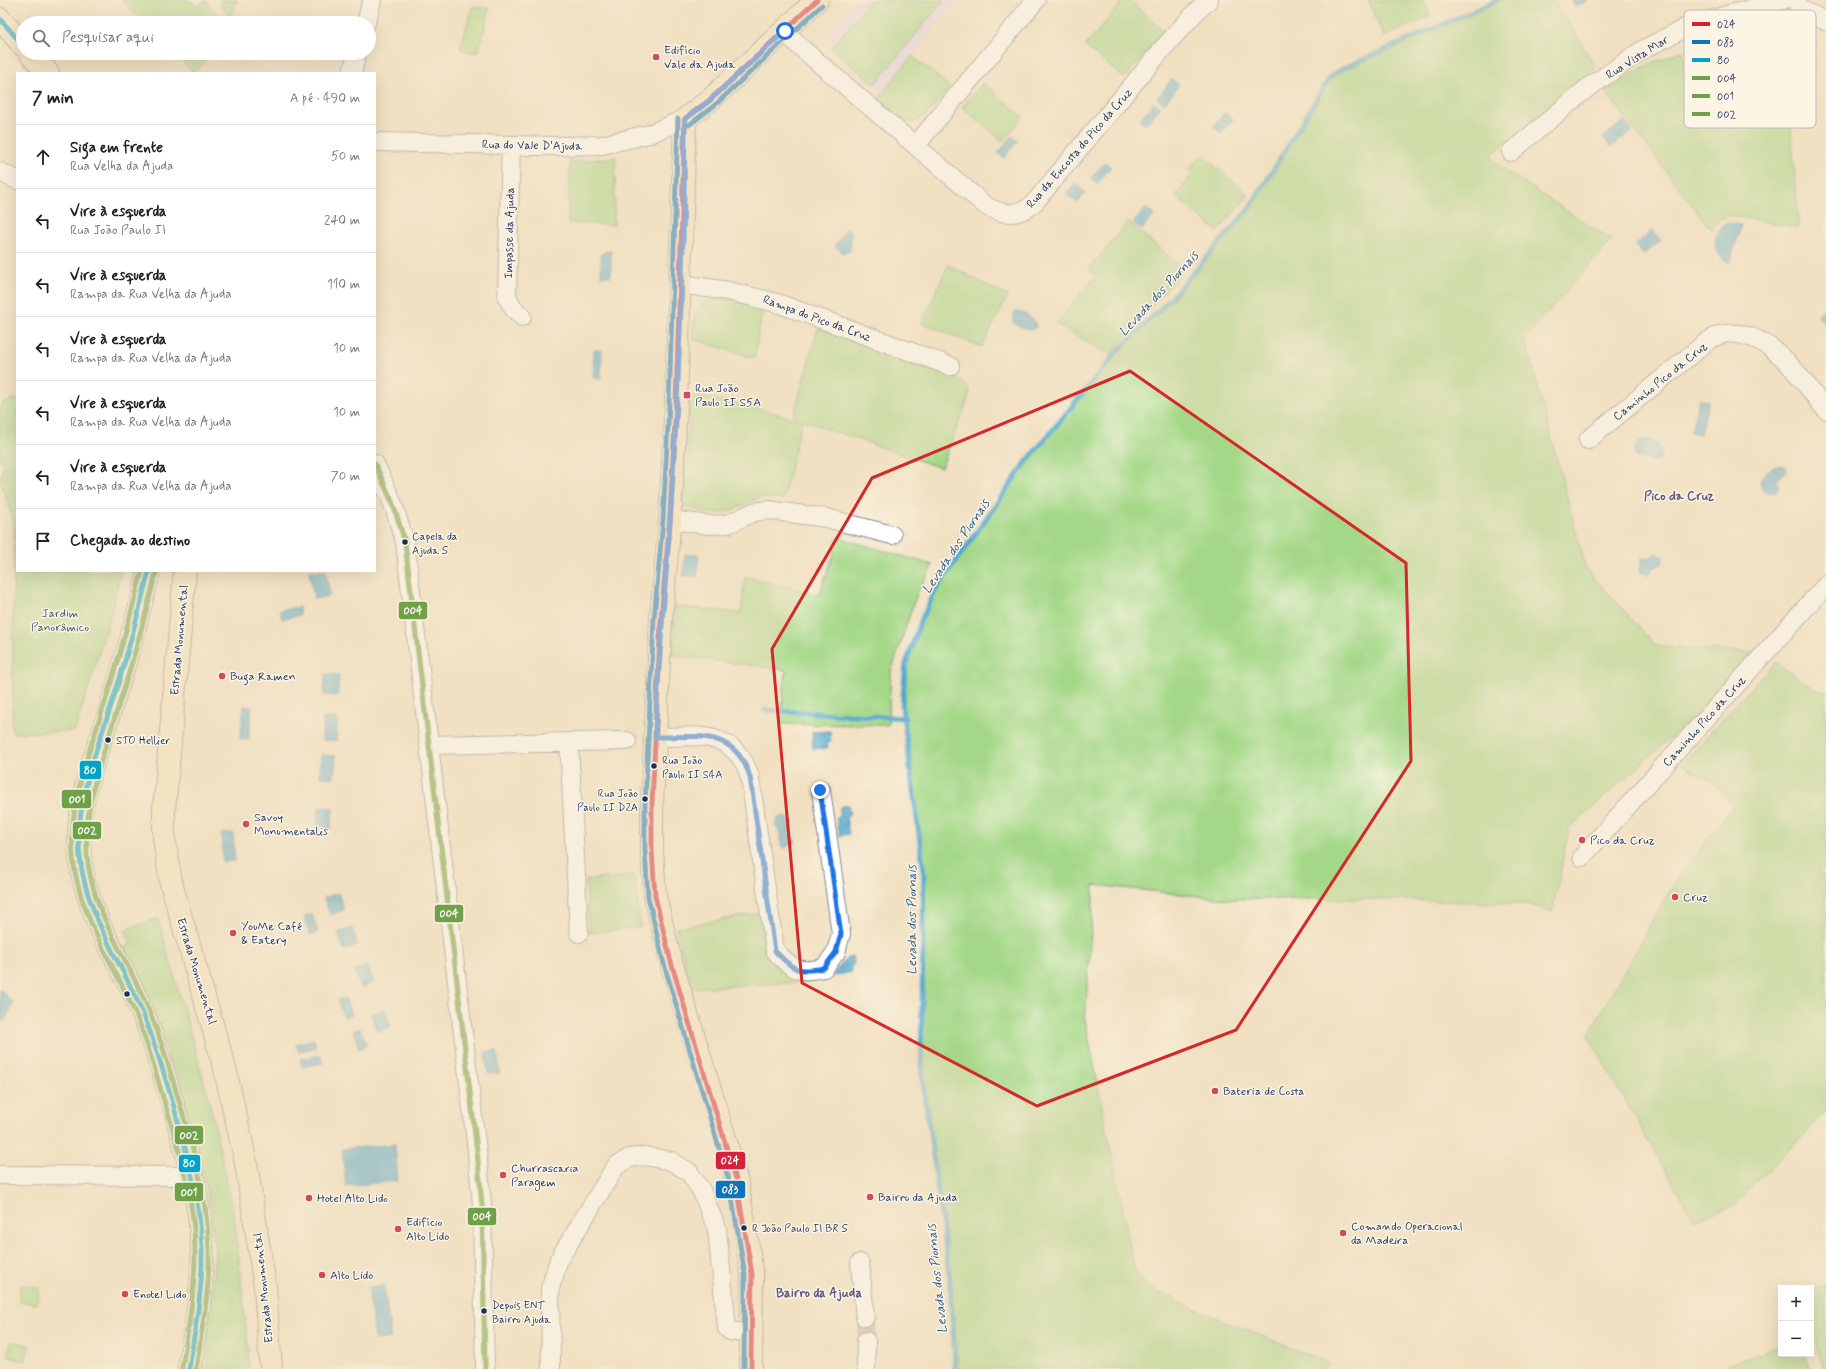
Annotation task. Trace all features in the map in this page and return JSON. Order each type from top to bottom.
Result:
[{"type":"street","points":[[368,16],[372,0]]},
{"type":"street","points":[[751,1369],[752,1274],[736,1179],[671,962],[655,896],[652,819],[655,737],[661,619],[670,520],[681,284],[685,119],[710,100],[817,0]]},
{"type":"street","points":[[916,145],[1036,0]]},
{"type":"street","name":"Rua da Encosta do Pico da Cruz","points":[[785,31],[799,46],[986,206],[995,211],[1011,214],[1027,210],[1165,46],[1210,0]]},
{"type":"street","name":"Rua Vista Mar","points":[[1746,10],[1783,0]]},
{"type":"street","points":[[1795,0],[1802,10]]},
{"type":"street","points":[[1816,16],[1826,21]]},
{"type":"street","points":[[0,19],[16,37]]},
{"type":"street","name":"Rua Vista Mar","points":[[1511,152],[1585,90],[1644,49],[1684,29]]},
{"type":"street","points":[[36,60],[47,72]]},
{"type":"street","points":[[352,72],[355,60]]},
{"type":"street","name":"Rua do Vale D'Ajuda","points":[[376,142],[602,145],[649,134],[685,119]]},
{"type":"street","name":"Impasse da Ajuda","points":[[511,145],[507,297],[514,309],[522,317]]},
{"type":"street","points":[[0,172],[16,180]]},
{"type":"street","name":"Rampa do Pico da Cruz","points":[[681,284],[728,291],[777,303],[950,366]]},
{"type":"street","name":"Caminho Pico da Cruz","points":[[1588,440],[1704,344],[1718,335],[1729,333],[1755,337],[1768,344],[1781,356],[1826,410]]},
{"type":"street","points":[[376,466],[393,504],[405,542],[430,745],[478,1151],[482,1204],[484,1369]]},
{"type":"street","points":[[670,520],[710,525],[728,524],[754,512],[768,510],[826,518],[892,535]]},
{"type":"street","points":[[149,572],[122,671],[87,784],[79,825],[80,860],[87,892],[112,948],[128,979],[153,1037],[193,1176],[200,1214],[202,1250],[201,1284],[189,1369]]},
{"type":"street","name":"Estrada Monumental","points":[[185,572],[164,811],[164,838],[171,883],[223,1062],[246,1163],[265,1287],[271,1369]]},
{"type":"street","name":"Caminho Pico da Cruz","points":[[1582,857],[1826,585]]},
{"type":"street","points":[[655,737],[704,736],[714,738],[727,744],[738,753],[746,763],[750,777],[775,951],[787,964],[804,972],[824,968],[836,952],[841,934],[820,790]]},
{"type":"street","points":[[430,745],[627,741]]},
{"type":"street","points":[[568,742],[579,933]]},
{"type":"street","points":[[551,1369],[550,1289],[558,1259],[616,1166],[629,1158],[640,1156],[671,1161],[689,1172],[702,1190],[717,1229],[727,1328],[730,1331],[752,1334]]},
{"type":"street","points":[[0,1175],[193,1176]]},
{"type":"street","points":[[860,1264],[865,1317]]},
{"type":"street","points":[[866,1341],[866,1369]]},
{"type":"highlighted area","points":[[1130,371],[1406,563],[1411,761],[1236,1030],[1037,1106],[802,983],[772,649],[872,478]]},
{"type":"shaded area","points":[[855,0],[958,0],[882,92],[828,47],[828,36]]},
{"type":"green space","points":[[121,0],[190,0],[196,7],[206,1],[218,16],[137,16]]},
{"type":"green space","points":[[220,0],[237,0],[233,12],[229,16],[219,3]]},
{"type":"green space","points":[[871,0],[944,0],[875,84],[831,48]]},
{"type":"green space","points":[[1124,0],[1129,0],[1164,31],[1124,78],[1085,46]]},
{"type":"green space","points":[[1368,0],[1423,0],[1430,16],[1384,37]]},
{"type":"green space","points":[[1495,0],[1555,0],[1596,68],[1490,156],[1504,170],[1612,240],[1525,338],[1586,569],[1655,645],[1763,654],[1569,829],[1552,912],[1528,904],[1376,899],[1227,899],[1094,885],[1085,1020],[1135,1271],[1146,1286],[1202,1312],[1329,1363],[1325,1369],[958,1369],[951,1280],[923,1069],[925,872],[903,706],[907,665],[921,623],[938,588],[1028,462],[1116,355],[1173,298],[1250,210],[1334,73],[1341,67]]},
{"type":"green space","points":[[472,7],[490,8],[478,53],[460,49]]},
{"type":"green space","points":[[1682,51],[1684,56],[1684,128],[1715,128],[1716,131],[1724,128],[1791,128],[1799,228],[1730,215],[1717,221],[1711,230],[1605,91],[1645,66]]},
{"type":"green space","points":[[912,56],[950,87],[936,105],[924,117],[917,121],[910,122],[901,119],[878,99]]},
{"type":"green space","points":[[181,60],[203,60],[203,64],[193,72]]},
{"type":"green space","points":[[983,83],[1023,117],[1003,141],[962,107]]},
{"type":"green space","points":[[1202,155],[1249,195],[1218,232],[1175,196],[1192,175],[1188,171]]},
{"type":"green space","points":[[616,157],[614,225],[568,223],[570,162]]},
{"type":"green space","points":[[1128,222],[1184,269],[1110,355],[1056,324],[1096,276],[1089,269]]},
{"type":"green space","points":[[948,265],[1008,296],[982,347],[922,323]]},
{"type":"green space","points":[[716,299],[729,299],[763,308],[754,358],[693,339],[693,325],[696,313],[703,304]]},
{"type":"green space","points":[[818,328],[957,378],[965,384],[970,391],[967,402],[941,468],[793,417]]},
{"type":"green space","points":[[690,395],[748,406],[802,421],[783,499],[760,497],[723,513],[707,513],[684,506]]},
{"type":"green space","name":"Jardim Panorâmico","points":[[16,398],[16,572],[121,572],[109,621],[75,731],[12,733],[14,522],[0,481],[4,465],[0,461],[0,404]]},
{"type":"green space","points":[[836,537],[933,565],[917,593],[891,672],[888,725],[780,724],[786,670],[672,655],[675,606],[741,613],[745,576],[819,595],[834,554]]},
{"type":"green space","points":[[1775,662],[1816,690],[1826,691],[1826,866],[1819,874],[1826,879],[1826,1112],[1734,1205],[1695,1221],[1588,1035],[1671,888],[1733,806],[1716,784],[1682,764]]},
{"type":"green space","points":[[634,875],[641,927],[589,933],[586,880]]},
{"type":"green space","points":[[760,913],[765,945],[780,971],[807,982],[691,988],[676,928]]},
{"type":"green space","points":[[158,918],[208,1096],[230,1195],[235,1223],[249,1369],[200,1369],[210,1308],[215,1249],[212,1218],[204,1177],[159,1027],[124,948],[131,944],[125,930]]},
{"type":"green space","points":[[21,1285],[40,1288],[37,1304],[18,1301]]},
{"type":"green space","points":[[1826,1285],[1826,1369],[1824,1369],[1814,1338],[1814,1289]]},
{"type":"green space","points":[[11,1341],[29,1345],[26,1361],[8,1357]]},
{"type":"green space","points":[[1778,1346],[1778,1357],[1806,1357],[1811,1369],[1718,1369]]},
{"type":"water","points":[[1571,0],[1588,0],[1575,7]]},
{"type":"water","points":[[1172,79],[1179,85],[1164,104],[1157,98]]},
{"type":"water","points":[[1154,102],[1161,107],[1145,125],[1139,120]]},
{"type":"water","points":[[1225,112],[1233,119],[1221,133],[1213,127]]},
{"type":"water","points":[[1624,121],[1632,131],[1611,147],[1603,137]]},
{"type":"water","points":[[1012,136],[1018,141],[1004,158],[998,153]]},
{"type":"water","points":[[1105,162],[1111,167],[1097,184],[1091,178]]},
{"type":"water","points":[[1075,183],[1086,193],[1078,203],[1066,194]]},
{"type":"water","points":[[1146,208],[1154,215],[1142,230],[1133,223]]},
{"type":"water","points":[[1728,222],[1741,226],[1730,263],[1719,255],[1715,244],[1718,232],[1722,226]]},
{"type":"water","points":[[846,229],[852,233],[850,251],[843,253],[835,246]]},
{"type":"water","points":[[1653,230],[1661,241],[1643,255],[1635,245]]},
{"type":"water","points":[[611,251],[611,276],[601,276],[601,255],[604,252]]},
{"type":"water","points":[[1826,307],[1826,326],[1817,315]]},
{"type":"water","points":[[1015,312],[1023,313],[1032,318],[1036,322],[1036,328],[1030,330],[1013,323],[1012,316]]},
{"type":"water","points":[[594,350],[602,350],[601,379],[593,378]]},
{"type":"water","points":[[1699,399],[1709,401],[1700,434],[1690,432]]},
{"type":"water","points":[[1643,440],[1652,441],[1661,448],[1662,452],[1659,460],[1653,461],[1636,457],[1634,452],[1635,447]]},
{"type":"water","points":[[1783,465],[1787,468],[1787,471],[1777,480],[1779,487],[1775,493],[1768,492],[1761,488],[1760,481],[1766,472],[1772,468]]},
{"type":"water","points":[[1657,553],[1663,557],[1662,564],[1655,567],[1649,574],[1641,573],[1640,569],[1642,558],[1650,557]]},
{"type":"water","points":[[685,554],[699,555],[697,577],[683,576]]},
{"type":"water","points":[[309,572],[326,572],[330,596],[314,599]]},
{"type":"water","points":[[299,607],[300,615],[282,619],[280,610]]},
{"type":"water","points":[[325,674],[339,675],[338,696],[324,695]]},
{"type":"water","points":[[244,706],[252,707],[249,740],[240,739]]},
{"type":"water","points":[[323,718],[338,719],[336,741],[322,740]]},
{"type":"water","points":[[830,731],[831,742],[827,742],[828,748],[813,749],[812,732]]},
{"type":"water","points":[[321,755],[336,756],[334,778],[320,777]]},
{"type":"water","points":[[848,805],[850,815],[846,816],[849,834],[840,836],[836,818],[840,815],[840,807]]},
{"type":"water","points":[[319,807],[333,808],[331,829],[317,828]]},
{"type":"water","points":[[785,816],[792,822],[790,833],[795,842],[785,849],[781,846],[781,835],[775,825],[778,818]]},
{"type":"water","points":[[233,833],[235,861],[223,862],[221,834]]},
{"type":"water","points":[[338,893],[344,910],[330,915],[324,898]]},
{"type":"water","points":[[312,914],[318,932],[310,935],[304,917]]},
{"type":"water","points":[[352,928],[358,945],[344,950],[338,933]]},
{"type":"water","points":[[853,957],[854,964],[851,965],[852,972],[834,976],[834,973],[847,958]]},
{"type":"water","points":[[368,966],[374,983],[361,988],[354,971]]},
{"type":"water","points":[[0,989],[14,1003],[4,1021],[0,1020]]},
{"type":"water","points":[[345,998],[352,1015],[344,1018],[337,1000]]},
{"type":"water","points":[[385,1009],[391,1027],[377,1032],[371,1014]]},
{"type":"water","points":[[360,1028],[367,1045],[359,1049],[353,1031]]},
{"type":"water","points":[[314,1039],[316,1047],[298,1052],[296,1044]]},
{"type":"water","points":[[497,1051],[500,1073],[488,1074],[485,1052]]},
{"type":"water","points":[[321,1055],[323,1063],[302,1067],[300,1059]]},
{"type":"water","points":[[395,1144],[398,1181],[346,1186],[342,1149]]},
{"type":"water","points":[[384,1285],[391,1338],[375,1340],[368,1287]]},
{"type":"waterway","name":"Levada dos Piornais","points":[[955,1369],[950,1280],[921,1069],[924,872],[902,706],[906,664],[920,622],[937,588],[1027,461],[1115,354],[1172,297],[1249,209],[1330,77],[1336,72],[1498,0]]},
{"type":"waterway","points":[[764,710],[905,718]]},
{"type":"tunnel","points":[[865,1317],[866,1341]]},
{"type":"transit line","name":"024","points":[[685,119],[710,100],[817,0]]},
{"type":"transit line","name":"083","points":[[689,125],[715,105],[822,5]]},
{"type":"transit line","name":"80","points":[[0,19],[16,37]]},
{"type":"transit line","name":"083","points":[[678,119],[669,405],[663,520],[654,619],[645,804],[645,850],[648,897],[664,964],[729,1181],[745,1274],[744,1369]]},
{"type":"transit line","name":"024","points":[[685,119],[676,405],[670,520],[661,619],[652,804],[652,850],[655,896],[671,962],[736,1179],[752,1274],[751,1369]]},
{"type":"transit line","name":"004","points":[[376,466],[393,504],[405,542],[477,1151],[482,1204],[485,1369]]},
{"type":"transit line","name":"001","points":[[142,572],[116,667],[87,757],[77,797],[72,837],[73,857],[76,878],[89,919],[144,1034],[174,1133],[189,1192],[194,1232],[195,1267],[191,1310],[182,1368]]},
{"type":"transit line","name":"80","points":[[149,572],[123,668],[88,777],[80,817],[80,857],[83,878],[96,917],[142,1011],[153,1041],[169,1090],[195,1189],[201,1229],[202,1264],[198,1309],[189,1369]]},
{"type":"transit line","name":"002","points":[[156,573],[130,669],[96,776],[88,815],[87,854],[95,895],[111,933],[140,989],[160,1039],[188,1130],[198,1169],[208,1229],[209,1264],[205,1309],[196,1369]]},
{"type":"place","name":"Edifício Vale da Ajuda","points":[[656,57]]},
{"type":"place","name":"Rua João Paulo II S5A","points":[[687,395]]},
{"type":"place","name":"Capela da Ajuda S","points":[[405,542]]},
{"type":"place","name":"Buga Ramen","points":[[222,676]]},
{"type":"place","name":"STO Hellier","points":[[108,740]]},
{"type":"place","name":"Rua João Paulo II S4A","points":[[654,766]]},
{"type":"place","name":"Rua João Paulo II D2A","points":[[645,799]]},
{"type":"place","name":"Savoy Monumentalis","points":[[246,824]]},
{"type":"place","name":"Pico da Cruz","points":[[1582,840]]},
{"type":"place","name":"Cruz","points":[[1675,897]]},
{"type":"place","name":"YouMe Café & Eatery","points":[[233,933]]},
{"type":"place","name":"Bateria de Costa","points":[[1215,1091]]},
{"type":"place","name":"Churrascaria Paragem","points":[[503,1175]]},
{"type":"place","name":"Bairro da Ajuda","points":[[870,1197]]},
{"type":"place","name":"Hotel Alto Lido","points":[[309,1198]]},
{"type":"place","name":"R João Paulo II BR S","points":[[744,1228]]},
{"type":"place","name":"Edifício Alto Lido","points":[[398,1229]]},
{"type":"place","name":"Comando Operacional da Madeira","points":[[1343,1233]]},
{"type":"place","name":"Alto Lido","points":[[322,1275]]},
{"type":"place","name":"Enotel Lido","points":[[125,1294]]},
{"type":"place","name":"Depois ENT Bairro Ajuda","points":[[484,1311]]},
{"type":"district","name":"Pico da Cruz","points":[[1679,495]]},
{"type":"district","name":"Bairro da Ajuda","points":[[819,1292]]},
{"type":"route","points":[[785,31],[710,100],[685,119],[676,405],[670,520],[661,619],[655,737],[704,736],[714,738],[727,744],[738,753],[746,763],[750,777],[775,951],[787,964],[804,972],[824,968],[836,952],[841,934],[820,790]]}]
